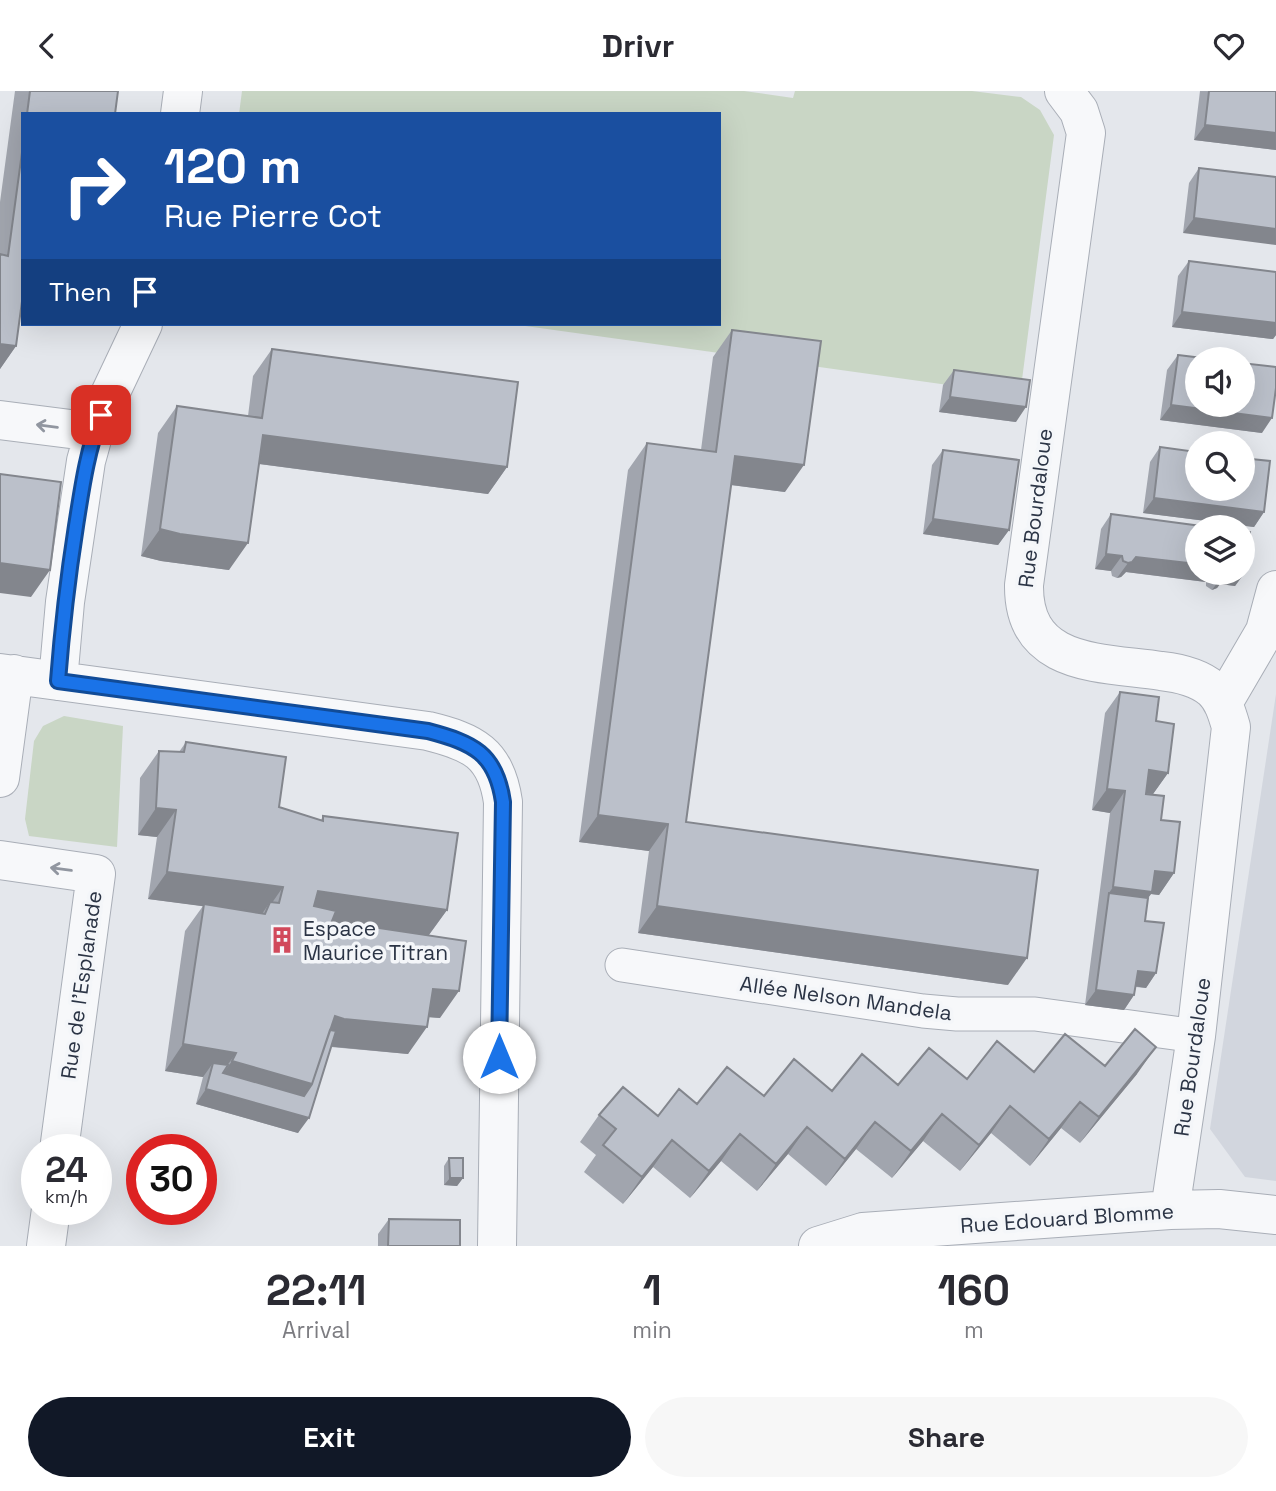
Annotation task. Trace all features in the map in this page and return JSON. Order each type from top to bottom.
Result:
[{"type":"street","points":[[180,112],[183,91]]},
{"type":"street","name":"Rue Bourdaloue","points":[[1065,91],[1079,111],[1086,133],[1024,585],[1024,604],[1032,627],[1047,645],[1069,657],[1198,679],[1213,689],[1223,703],[1231,727],[1196,1036],[1170,1210]]},
{"type":"street","points":[[58,681],[65,602],[68,490],[142,326]]},
{"type":"street","points":[[0,420],[94,432]]},
{"type":"street","points":[[1223,703],[1265,631],[1276,590]]},
{"type":"street","points":[[0,778],[7,673],[428,731],[467,745],[484,755],[494,766],[500,781],[503,802],[497,1246]]},
{"type":"street","name":"Rue de l'Esplanade","points":[[0,860],[96,874],[61,1134]]},
{"type":"street","name":"Allée Nelson Mandela","points":[[622,965],[923,1011],[1035,1014],[1196,1036]]},
{"type":"street","name":"Rue Edouard Blomme","points":[[818,1246],[863,1233],[1170,1210],[1219,1209],[1276,1215]]},
{"type":"street","points":[[46,1246],[49,1225]]},
{"type":"shaded area","points":[[1276,694],[1276,1181],[1245,1177],[1210,1129]]},
{"type":"green space","points":[[242,91],[744,91],[793,98],[795,91],[972,91],[1021,97],[1040,110],[1054,135],[1020,395],[525,326],[721,326],[721,112],[239,112]]},
{"type":"green space","points":[[64,716],[123,726],[117,847],[29,836],[25,819],[34,741],[43,726]]},
{"type":"building","points":[[30,91],[118,91],[115,112],[27,112]]},
{"type":"building","points":[[1209,91],[1276,91],[1276,133],[1205,125]]},
{"type":"building","points":[[21,160],[21,309],[16,346],[0,344],[0,254],[8,256]]},
{"type":"building","points":[[1199,168],[1276,177],[1276,229],[1194,218]]},
{"type":"building","points":[[1189,261],[1276,272],[1276,323],[1182,312]]},
{"type":"building","points":[[732,330],[821,341],[804,465],[735,456],[686,822],[1038,870],[1027,958],[657,906],[668,824],[598,815],[647,443],[716,452]]},
{"type":"building","points":[[272,349],[518,382],[507,467],[263,435],[248,543],[160,529],[177,406],[262,418]]},
{"type":"building","points":[[1178,355],[1185,356],[1185,407],[1171,405]]},
{"type":"building","points":[[1255,365],[1276,367],[1272,418],[1255,416]]},
{"type":"building","points":[[954,370],[1030,380],[1026,407],[950,397]]},
{"type":"building","points":[[1160,447],[1185,450],[1185,501],[1255,501],[1255,459],[1270,461],[1264,512],[1154,498]]},
{"type":"building","points":[[943,450],[1019,460],[1009,530],[933,519]]},
{"type":"building","points":[[0,474],[61,482],[50,570],[0,563]]},
{"type":"building","points":[[1111,514],[1185,524],[1185,563],[1136,557],[1128,563],[1123,561],[1122,556],[1106,554]]},
{"type":"building","points":[[1120,692],[1159,697],[1156,721],[1174,724],[1168,773],[1149,770],[1146,794],[1164,796],[1161,820],[1180,822],[1174,873],[1155,871],[1152,892],[1113,887],[1125,791],[1107,789]]},
{"type":"building","name":"Espace Maurice Titran","points":[[186,742],[286,757],[279,807],[323,821],[323,816],[458,833],[447,910],[318,891],[314,906],[336,911],[332,921],[466,941],[459,991],[433,989],[427,1027],[335,1016],[312,1084],[232,1061],[236,1053],[183,1044],[204,904],[265,914],[270,902],[279,903],[283,887],[167,872],[176,810],[156,808],[159,751],[184,752]]},
{"type":"building","points":[[1109,893],[1148,898],[1145,921],[1164,923],[1156,973],[1138,971],[1134,995],[1096,990]]},
{"type":"building","points":[[1135,1029],[1156,1047],[1099,1117],[1080,1102],[1049,1139],[1010,1106],[979,1145],[942,1114],[911,1151],[875,1122],[845,1159],[807,1127],[776,1164],[740,1134],[709,1171],[672,1140],[642,1177],[603,1145],[616,1129],[599,1115],[623,1087],[658,1116],[679,1089],[697,1104],[727,1067],[764,1096],[794,1059],[832,1091],[862,1054],[898,1085],[929,1048],[967,1079],[997,1041],[1034,1072],[1065,1034],[1105,1066]]},
{"type":"building","points":[[330,1030],[336,1031],[309,1118],[206,1089],[213,1063],[228,1065],[223,1073],[304,1096],[312,1084]]},
{"type":"building","points":[[449,1158],[463,1158],[463,1178],[450,1178]]},
{"type":"building","points":[[389,1219],[460,1220],[460,1246],[388,1246]]},
{"type":"place","name":"Espace Maurice Titran","points":[[282,940]]},
{"type":"route","points":[[101,415],[83,477],[65,602],[58,681],[428,731],[448,736],[484,755],[494,766],[500,781],[503,802],[499,1057]]}]
